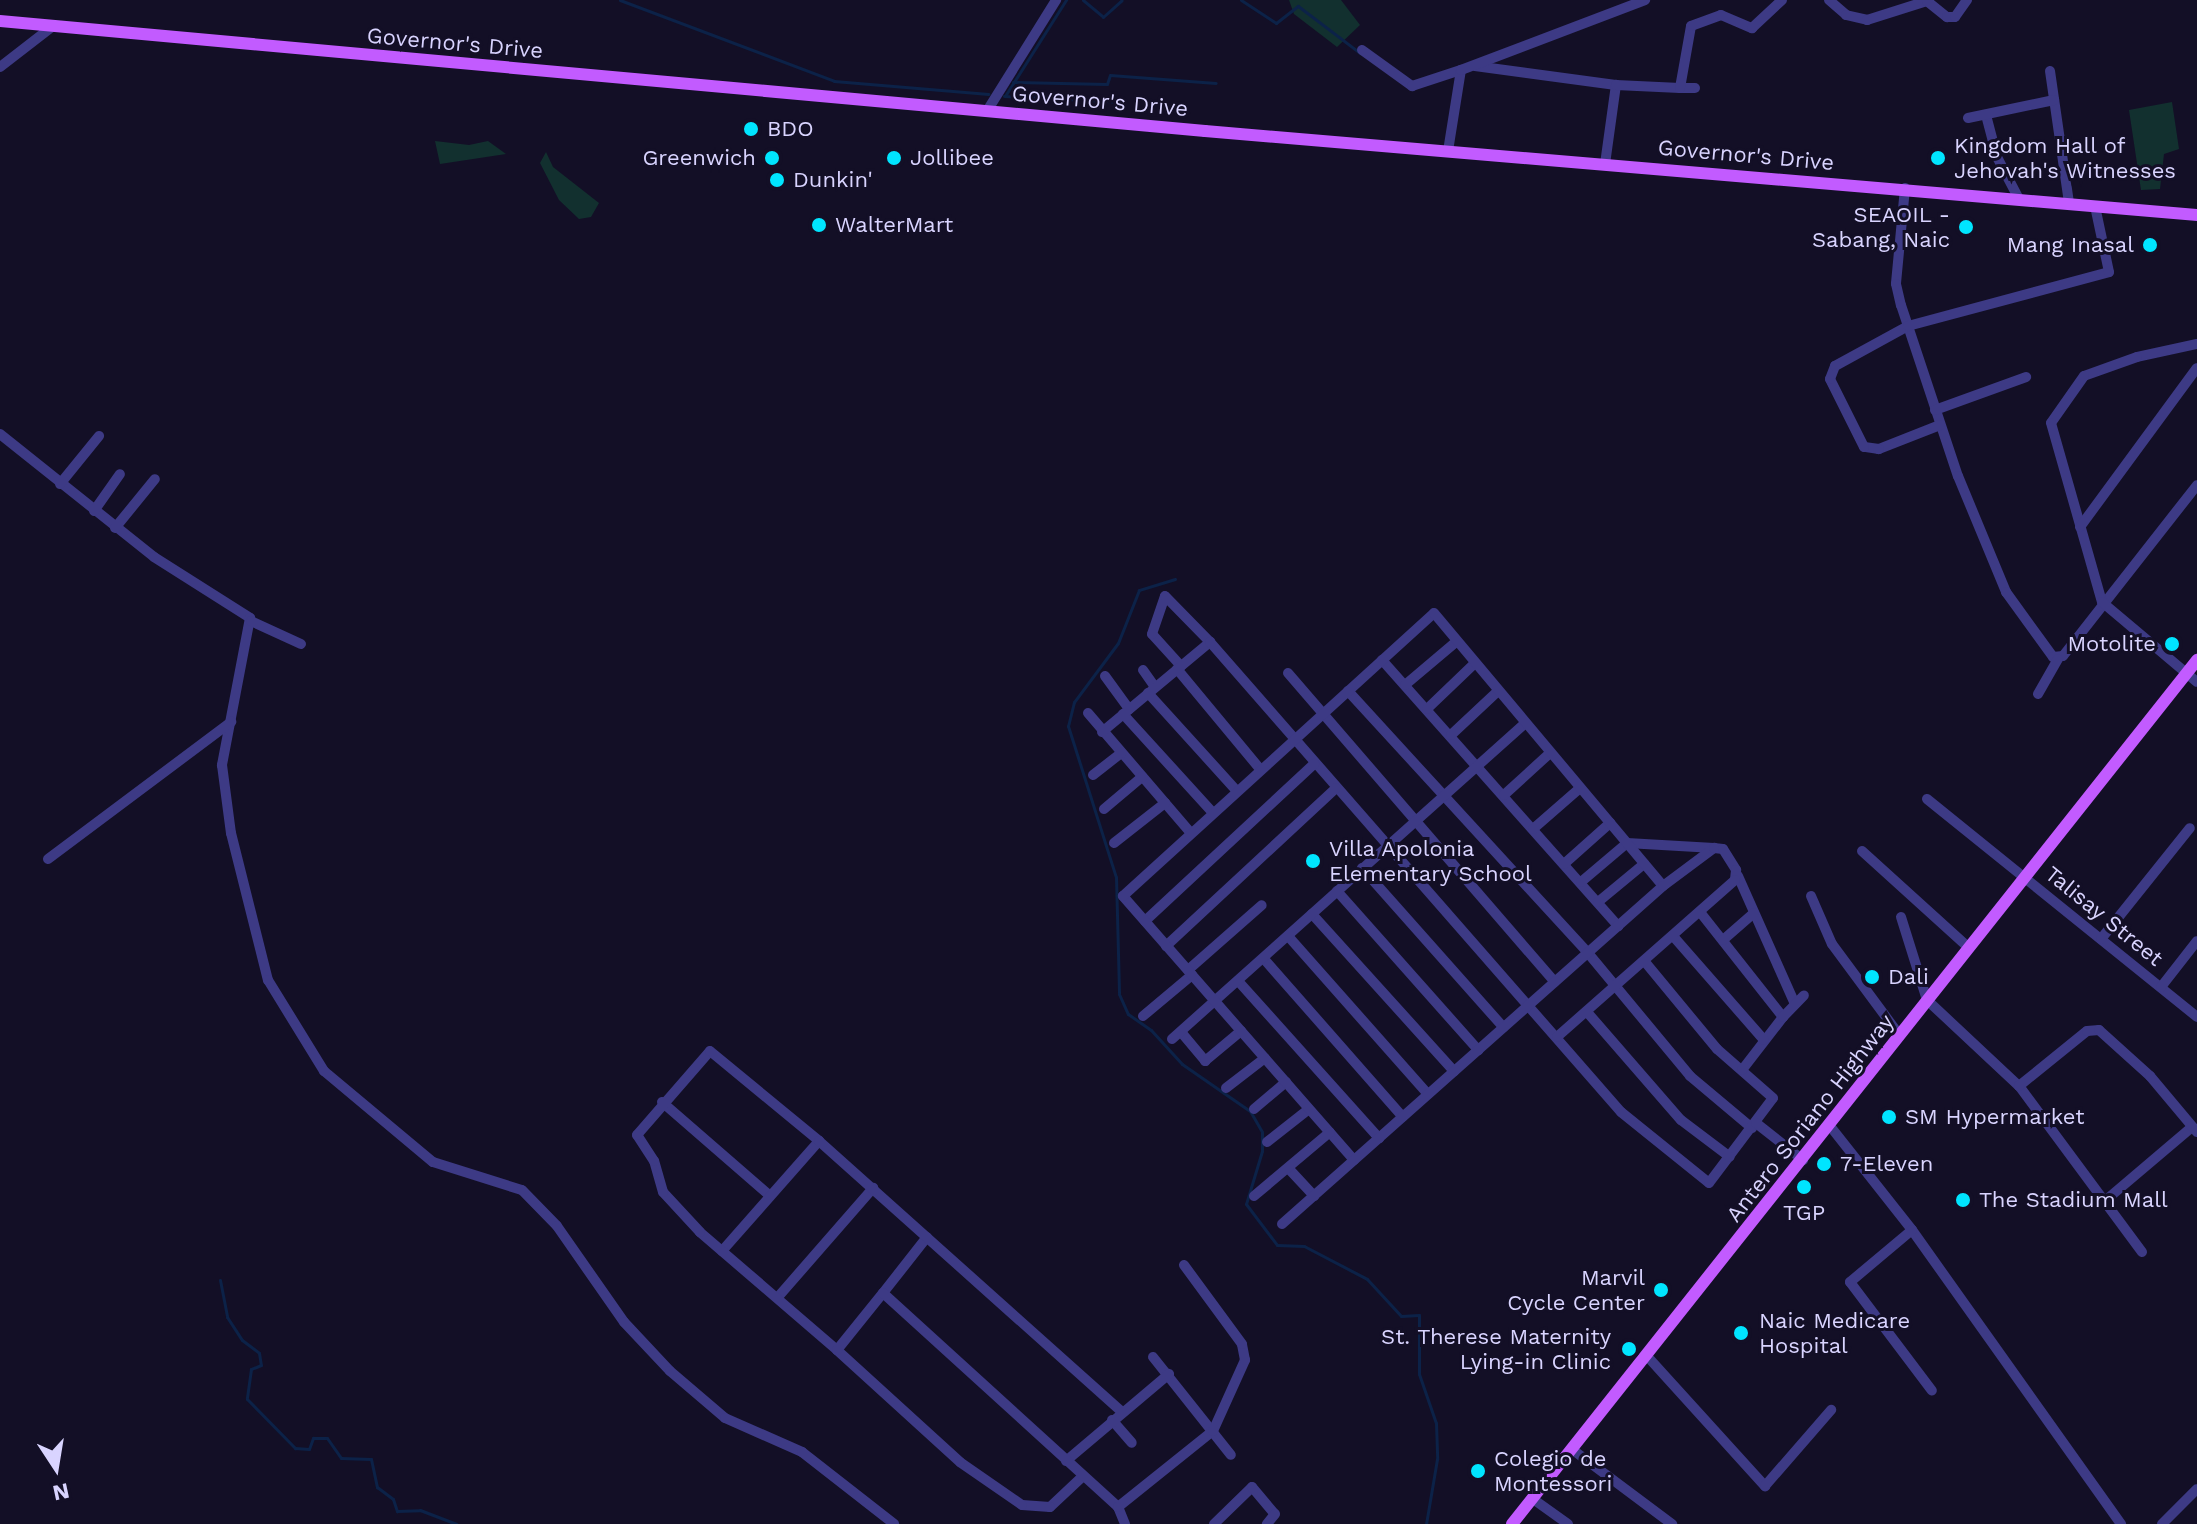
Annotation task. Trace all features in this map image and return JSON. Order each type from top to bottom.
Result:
[{"type":"main road","name":"Governor's Drive","points":[[0,21],[987,111],[2192,213]]},
{"type":"main road","name":"Antero Soriano Highway","points":[[1512,1524],[2197,660]]},
{"type":"street","points":[[987,111],[1056,0]]},
{"type":"street","points":[[1362,50],[1412,86],[1645,0]]},
{"type":"street","points":[[1680,88],[1691,26],[1721,15],[1752,28],[1782,0]]},
{"type":"street","points":[[1829,0],[1846,15],[1867,20],[1927,1],[1947,17],[1955,17],[1967,0]]},
{"type":"street","points":[[0,67],[53,26]]},
{"type":"street","points":[[1466,68],[1616,85],[1695,88]]},
{"type":"street","points":[[1448,151],[1466,68]]},
{"type":"street","points":[[2050,71],[2069,203]]},
{"type":"street","points":[[1605,164],[1616,85]]},
{"type":"street","points":[[1968,118],[2054,100]]},
{"type":"street","points":[[1986,115],[1997,157],[2019,199]]},
{"type":"street","points":[[1905,188],[1896,284],[1935,410],[2006,592],[2058,659]]},
{"type":"street","points":[[1940,425],[1879,449],[1864,447],[1830,379],[1835,366],[1908,326],[2109,272],[2095,206]]},
{"type":"street","points":[[2197,344],[2137,357],[2084,376],[2051,423],[2102,602],[2197,682]]},
{"type":"street","points":[[2080,527],[2197,368]]},
{"type":"street","points":[[1935,410],[2026,377]]},
{"type":"street","points":[[0,434],[154,557],[243,609],[251,621],[301,644]]},
{"type":"street","points":[[60,484],[99,436]]},
{"type":"street","points":[[94,511],[120,474]]},
{"type":"street","points":[[115,528],[155,479]]},
{"type":"street","points":[[2038,694],[2058,659],[2197,485]]},
{"type":"street","points":[[1261,770],[1152,634],[1165,596],[1210,642],[1314,764],[1530,1003],[1621,1112],[1709,1183],[1773,1098],[1717,1049],[1645,962]]},
{"type":"street","points":[[1354,1160],[1123,896],[1434,613],[1663,886]]},
{"type":"street","points":[[251,621],[222,765],[231,833],[268,980],[324,1071],[433,1162],[522,1190],[557,1226],[624,1322],[670,1371],[725,1418],[802,1452],[894,1524]]},
{"type":"street","points":[[1405,685],[1457,641]]},
{"type":"street","points":[[1102,732],[1210,642]]},
{"type":"street","points":[[1382,660],[1478,764],[1618,926]]},
{"type":"street","points":[[1427,709],[1475,663]]},
{"type":"street","points":[[1143,670],[1152,690],[1237,791]]},
{"type":"street","points":[[1288,673],[1555,982]]},
{"type":"street","points":[[1105,676],[1126,712],[1213,813]]},
{"type":"street","points":[[1348,691],[1588,953],[1690,1076],[1803,1160]]},
{"type":"street","points":[[1451,735],[1498,691]]},
{"type":"street","points":[[1088,713],[1191,833]]},
{"type":"street","points":[[48,859],[231,722]]},
{"type":"street","points":[[1241,1031],[1205,1061],[1177,1036],[1525,723]]},
{"type":"street","points":[[1093,775],[1121,753]]},
{"type":"street","points":[[1504,795],[1550,753]]},
{"type":"street","points":[[1145,921],[1314,764]]},
{"type":"street","points":[[1104,809],[1142,777]]},
{"type":"street","points":[[1166,946],[1336,788]]},
{"type":"street","points":[[1533,829],[1580,788]]},
{"type":"street","name":"Talisay Street","points":[[1927,799],[2197,1017]]},
{"type":"street","points":[[1114,843],[1165,803]]},
{"type":"street","points":[[1564,864],[1610,823]]},
{"type":"street","points":[[2101,939],[2190,828]]},
{"type":"street","points":[[1581,882],[1627,843],[1723,849],[1795,1004]]},
{"type":"street","points":[[1282,1224],[1663,886],[1714,848]]},
{"type":"street","points":[[1862,851],[1968,947]]},
{"type":"street","points":[[1598,902],[1644,864]]},
{"type":"street","points":[[1362,868],[1503,1027]]},
{"type":"street","points":[[1557,1037],[1616,988],[1738,876]]},
{"type":"street","points":[[1337,891],[1478,1050]]},
{"type":"street","points":[[1811,896],[1832,944],[1900,1036]]},
{"type":"street","points":[[1143,1016],[1262,905]]},
{"type":"street","points":[[1700,912],[1783,1017]]},
{"type":"street","points":[[1723,940],[1754,913]]},
{"type":"street","points":[[1312,914],[1454,1071]]},
{"type":"street","points":[[1901,917],[1927,1000],[2019,1086],[2142,1252]]},
{"type":"street","points":[[1288,936],[1428,1094]]},
{"type":"street","points":[[1673,936],[1764,1040]]},
{"type":"street","points":[[2161,987],[2197,941]]},
{"type":"street","points":[[1264,959],[1403,1117]]},
{"type":"street","points":[[1239,982],[1379,1138]]},
{"type":"street","points":[[1742,1070],[1804,995]]},
{"type":"street","points":[[1587,1012],[1663,1102],[1730,1157]]},
{"type":"street","points":[[2019,1086],[2087,1031],[2099,1030],[2150,1076],[2195,1129],[2106,1200]]},
{"type":"street","points":[[1082,1477],[1050,1507],[1022,1505],[960,1462],[778,1297],[722,1251],[663,1192],[654,1161],[637,1135],[662,1102],[710,1051],[715,1051],[1121,1411]]},
{"type":"street","points":[[1226,1088],[1265,1058]]},
{"type":"street","points":[[1254,1109],[1286,1082]]},
{"type":"street","points":[[662,1102],[770,1196]]},
{"type":"street","points":[[1267,1142],[1309,1109]]},
{"type":"street","points":[[1830,1126],[1912,1230],[2121,1524]]},
{"type":"street","points":[[1254,1196],[1330,1132]]},
{"type":"street","points":[[722,1251],[819,1141]]},
{"type":"street","points":[[1289,1169],[1314,1196]]},
{"type":"street","points":[[778,1297],[873,1188]]},
{"type":"street","points":[[1912,1230],[1850,1282],[1932,1391]]},
{"type":"street","points":[[837,1350],[927,1237]]},
{"type":"street","points":[[1118,1507],[1213,1431],[1245,1353],[1184,1265]]},
{"type":"street","points":[[883,1293],[1118,1507],[1125,1524]]},
{"type":"street","points":[[1647,1356],[1765,1486],[1831,1410]]},
{"type":"street","points":[[1153,1357],[1231,1455]]},
{"type":"street","points":[[1066,1461],[1121,1411],[1169,1374]]},
{"type":"street","points":[[1112,1420],[1132,1443]]},
{"type":"street","points":[[1573,1450],[1672,1524]]},
{"type":"street","points":[[1214,1524],[1252,1487],[1275,1514],[1267,1524]]},
{"type":"street","points":[[2162,1524],[2197,1489]]},
{"type":"street","points":[[1533,1499],[1568,1524]]},
{"type":"green space","points":[[1289,0],[1341,0],[1360,25],[1337,47],[1294,14]]},
{"type":"green space","points":[[2172,102],[2179,149],[2164,154],[2160,189],[2141,190],[2129,110]]},
{"type":"green space","points":[[435,141],[469,145],[488,141],[506,154],[440,164]]},
{"type":"green space","points":[[546,152],[553,167],[599,203],[591,217],[579,219],[559,200],[540,163]]},
{"type":"waterway","points":[[620,0],[834,81],[988,94]]},
{"type":"waterway","points":[[1005,96],[1066,0]]},
{"type":"waterway","points":[[1083,0],[1103,17],[1122,0]]},
{"type":"waterway","points":[[1241,0],[1276,23],[1298,6],[1360,53]]},
{"type":"waterway","points":[[1013,82],[1107,84],[1110,75],[1216,83]]},
{"type":"waterway","points":[[1004,96],[1124,102]]},
{"type":"waterway","points":[[1175,579],[1139,590],[1118,643],[1074,702],[1068,726],[1116,877],[1119,994],[1128,1014],[1151,1030],[1182,1064],[1250,1111],[1262,1132],[1262,1151],[1246,1204],[1277,1245],[1304,1246],[1367,1279],[1401,1316],[1419,1315],[1419,1374],[1436,1423],[1437,1459],[1426,1524]]},
{"type":"waterway","points":[[220,1280],[227,1317],[242,1340],[259,1353],[261,1365],[251,1369],[247,1399],[295,1448],[309,1449],[313,1438],[327,1438],[341,1458],[371,1459],[377,1487],[393,1499],[397,1511],[420,1510],[456,1524]]},
{"type":"place","name":"BDO","points":[[751,129]]},
{"type":"place","name":"Greenwich","points":[[772,158]]},
{"type":"place","name":"Jollibee","points":[[894,158]]},
{"type":"place","name":"Kingdom Hall of Jehovah's Witnesses","points":[[1938,158]]},
{"type":"place","name":"Dunkin'","points":[[777,180]]},
{"type":"place","name":"WalterMart","points":[[819,225]]},
{"type":"place","name":"SEAOIL - Sabang, Naic","points":[[1966,227]]},
{"type":"place","name":"Mang Inasal","points":[[2150,245]]},
{"type":"place","name":"Motolite","points":[[2172,644]]},
{"type":"place","name":"Villa Apolonia Elementary School","points":[[1313,861]]},
{"type":"place","name":"Dali","points":[[1872,977]]},
{"type":"place","name":"SM Hypermarket","points":[[1889,1117]]},
{"type":"place","name":"7-Eleven","points":[[1824,1164]]},
{"type":"place","name":"TGP","points":[[1804,1187]]},
{"type":"place","name":"The Stadium Mall","points":[[1963,1200]]},
{"type":"place","name":"Marvil Cycle Center","points":[[1661,1290]]},
{"type":"place","name":"Naic Medicare Hospital","points":[[1741,1333]]},
{"type":"place","name":"St. Therese Maternity Lying-in Clinic","points":[[1629,1349]]},
{"type":"place","name":"Colegio de Montessori","points":[[1478,1471]]}]
